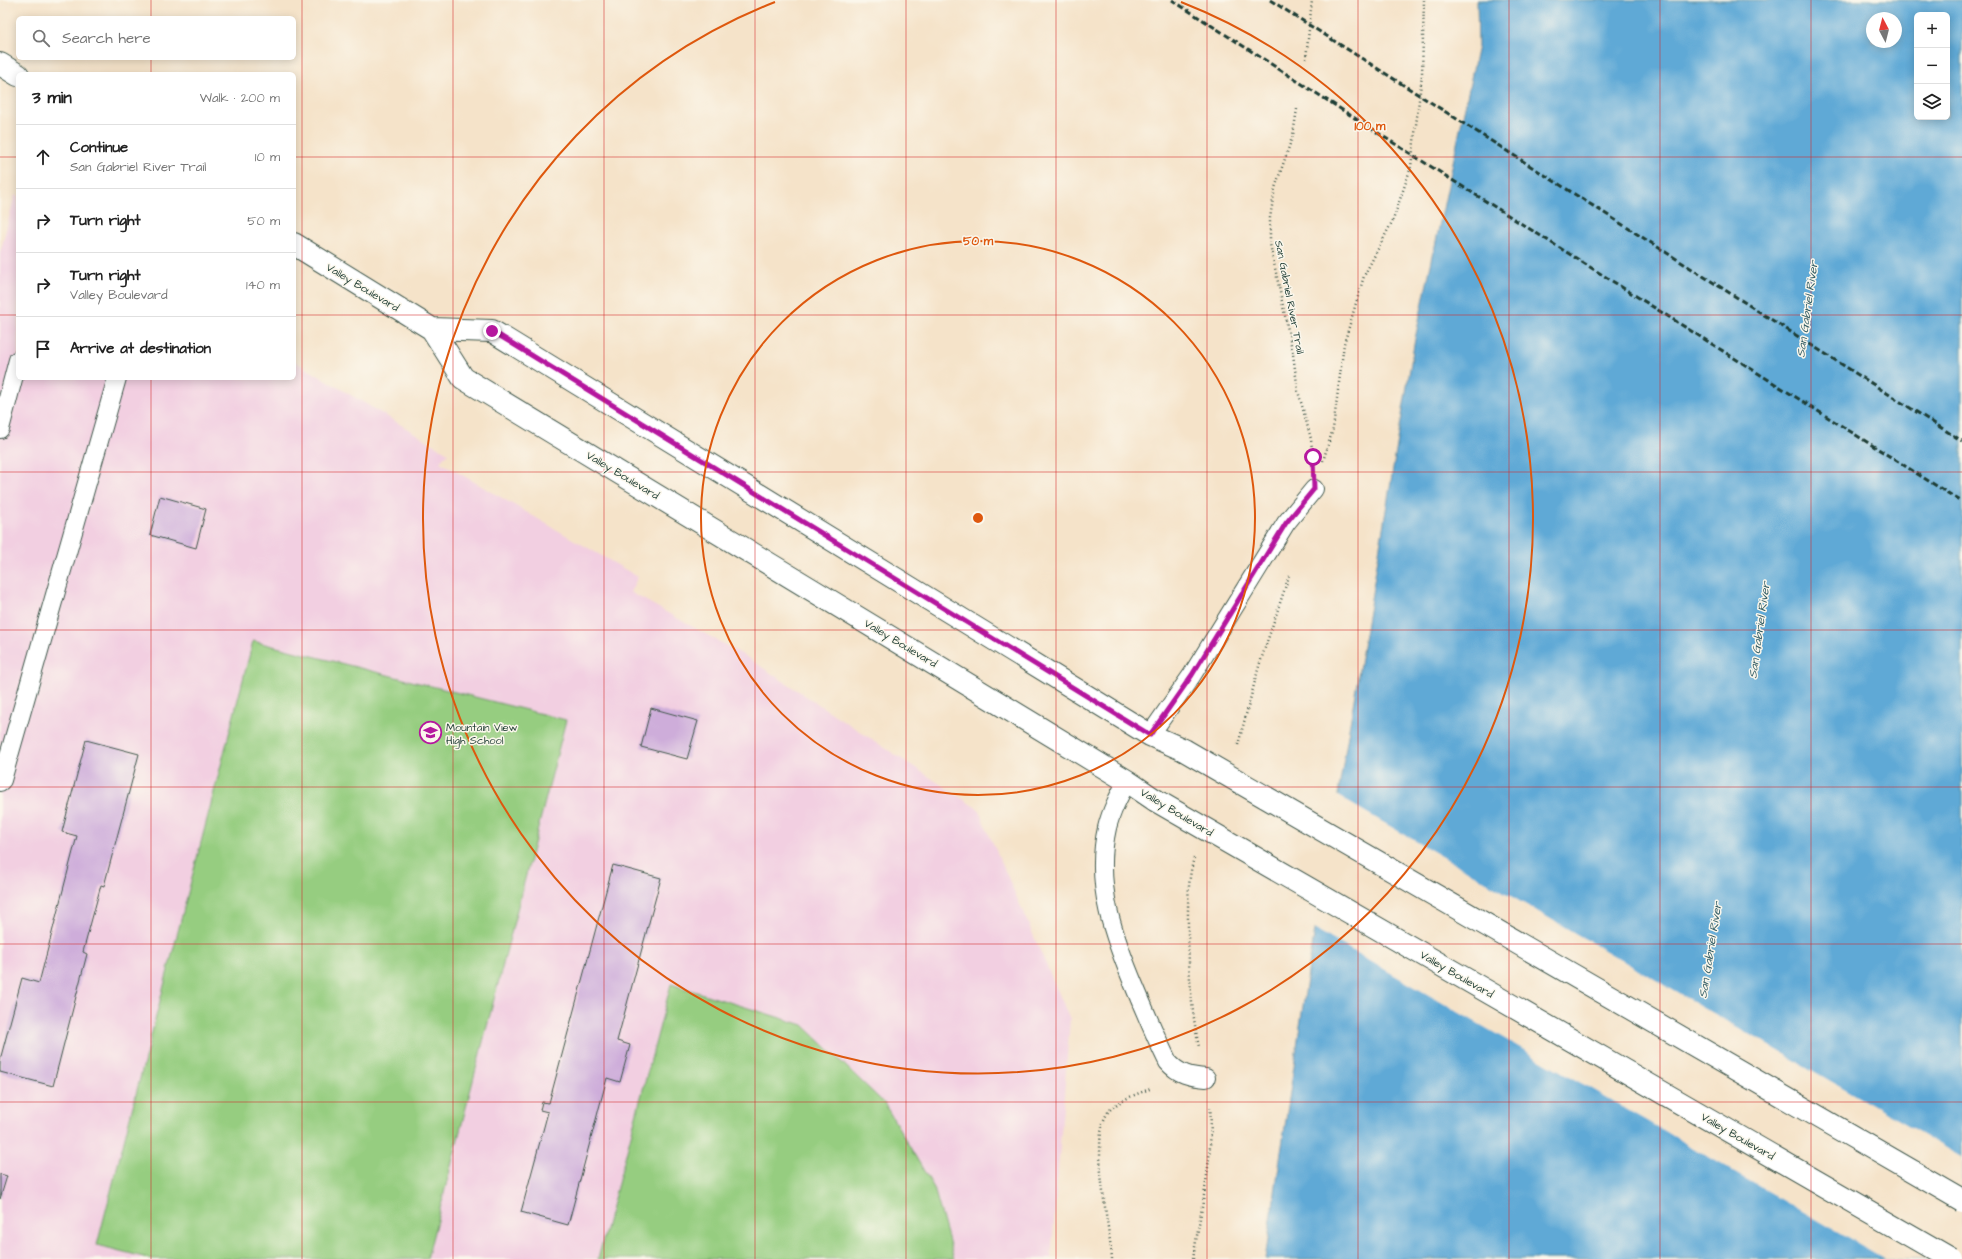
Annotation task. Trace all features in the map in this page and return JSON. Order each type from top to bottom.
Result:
[{"type":"main road","points":[[0,64],[16,74]]},
{"type":"main road","name":"Valley Boulevard","points":[[296,245],[432,329],[463,378],[1127,781],[1155,800],[1951,1259]]},
{"type":"main road","name":"Valley Boulevard","points":[[432,329],[492,331],[1150,735],[1184,750],[1962,1200]]},
{"type":"lane","points":[[0,429],[16,368]]},
{"type":"lane","points":[[0,782],[116,380]]},
{"type":"lane","points":[[1150,735],[1192,675],[1286,523],[1314,489]]},
{"type":"lane","points":[[1127,781],[1113,807],[1106,828],[1104,852],[1105,901],[1111,926],[1123,960],[1161,1048],[1174,1068],[1184,1074],[1206,1078]]},
{"type":"path","points":[[1306,58],[1312,0]]},
{"type":"path","points":[[1314,489],[1333,429],[1344,344],[1364,276],[1393,220],[1412,167],[1422,75],[1424,0]]},
{"type":"path","name":"San Gabriel River Trail","points":[[1298,109],[1293,135],[1275,188],[1270,218],[1270,244],[1293,354],[1298,391],[1311,439],[1314,489]]},
{"type":"path","points":[[1112,1259],[1102,1190],[1101,1154],[1102,1131],[1108,1112],[1116,1105],[1184,1074]]},
{"type":"path","points":[[1193,1259],[1210,1138],[1210,1107],[1206,1078]]},
{"type":"shaded area","name":"Mountain View High School","points":[[15,195],[16,380],[296,380],[296,362],[448,453],[440,462],[638,577],[630,592],[745,656],[978,809],[1070,1019],[1051,1259],[0,1259],[0,253]]},
{"type":"green space","points":[[253,641],[566,720],[427,1259],[151,1259],[97,1245]]},
{"type":"green space","points":[[671,984],[803,1025],[884,1103],[934,1188],[954,1259],[598,1259]]},
{"type":"water","name":"San Gabriel River","points":[[1477,0],[1962,0],[1962,1259],[1265,1259],[1309,966],[1415,339],[1478,46]]},
{"type":"pier","points":[[1336,795],[1962,1157],[1962,1259],[1885,1259],[1313,928]]},
{"type":"building","points":[[160,496],[206,509],[196,548],[150,535]]},
{"type":"building","points":[[651,708],[698,721],[687,759],[641,747]]},
{"type":"building","points":[[86,740],[139,754],[104,886],[101,885],[83,952],[87,954],[53,1086],[0,1072],[0,1060],[22,978],[39,983],[77,836],[62,832]]},
{"type":"building","points":[[613,865],[661,878],[617,1041],[630,1045],[620,1082],[607,1078],[568,1225],[521,1212],[548,1112],[540,1110],[542,1102],[549,1103]]},
{"type":"building","points":[[0,1174],[7,1176],[0,1199]]},
{"type":"railway","points":[[1172,0],[1381,135],[1962,502]]},
{"type":"railway","points":[[1270,0],[1962,441]]},
{"type":"place","name":"Mountain View High School","points":[[431,733]]},
{"type":"route","points":[[492,331],[1150,735],[1192,675],[1286,523],[1314,489],[1313,457]]}]
